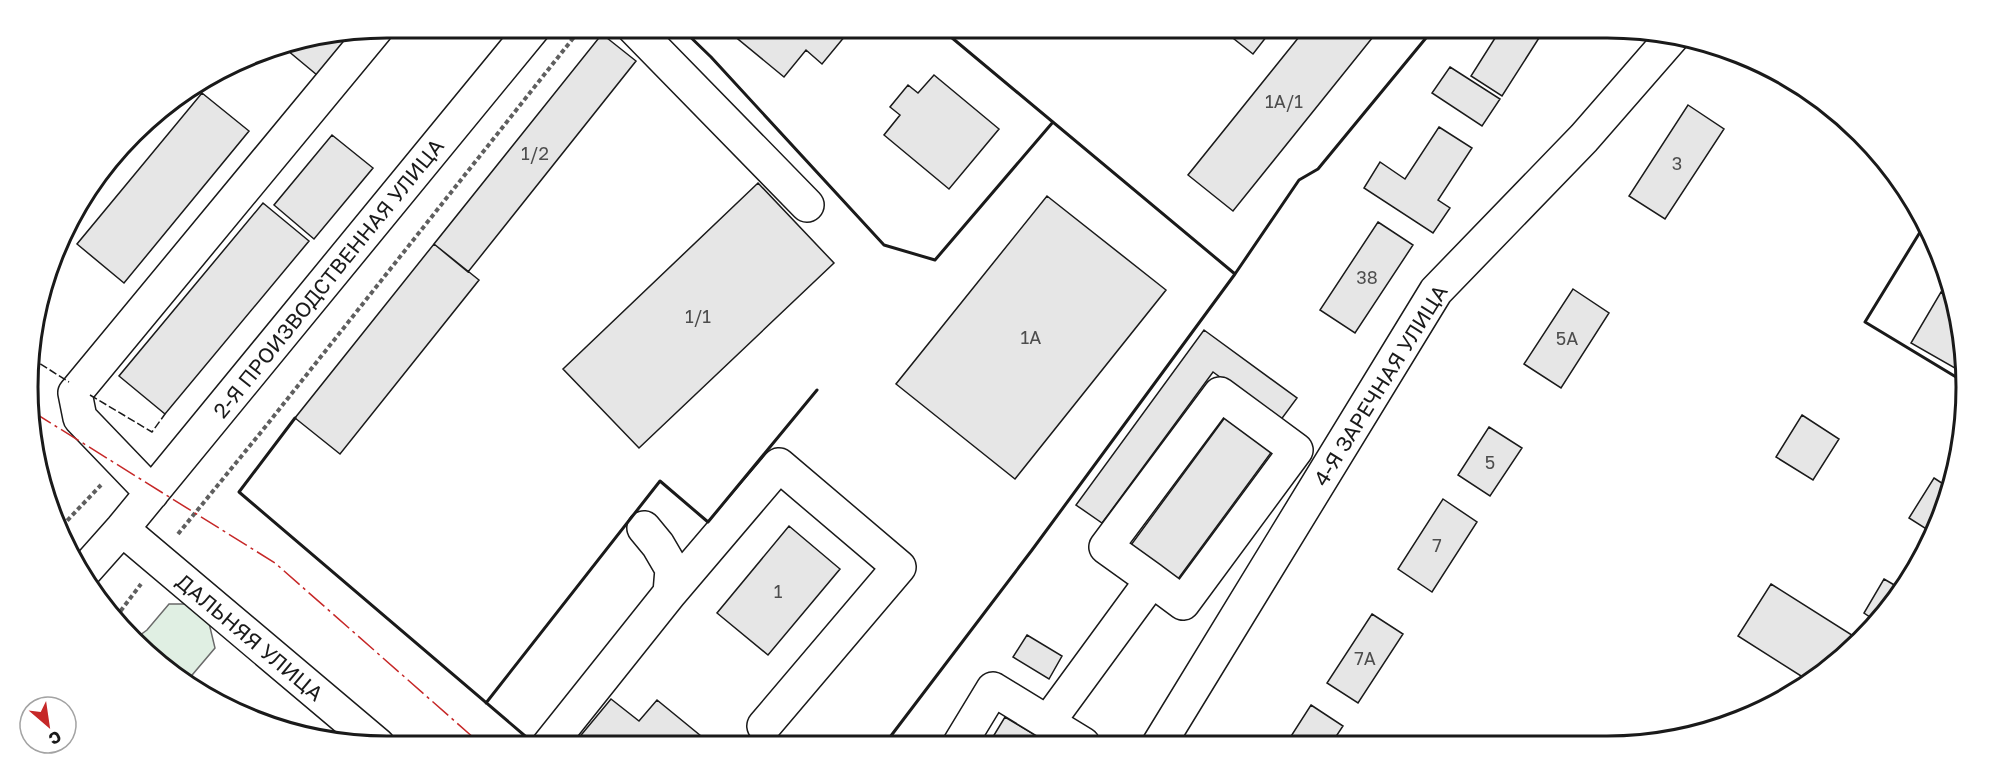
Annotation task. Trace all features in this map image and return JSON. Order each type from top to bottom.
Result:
[{"type":"street","points":[[152,493],[80,418],[75,393],[369,38]]},
{"type":"street","name":"2-Я ПРОИЗВОДСТВЕННАЯ УЛИЦА","points":[[88,567],[152,493],[525,38]]},
{"type":"street","points":[[644,38],[807,205]]},
{"type":"street","name":"4-Я ЗАРЕЧНАЯ УЛИЦА","points":[[1164,736],[1436,291],[1584,138],[1667,42]]},
{"type":"street","points":[[1220,394],[1296,450],[1183,603],[1152,580],[1106,547],[1220,394]]},
{"type":"street","points":[[556,736],[670,593],[779,465],[899,567],[764,726]]},
{"type":"street","points":[[644,528],[658,545],[672,569],[670,593]]},
{"type":"street","name":"ДАЛЬНЯЯ УЛИЦА","points":[[122,529],[366,735]]},
{"type":"street","points":[[1047,722],[1152,580]]},
{"type":"street","points":[[964,736],[993,689],[1069,736]]},
{"type":"path","points":[[120,612],[191,517],[266,426],[573,38]]},
{"type":"path","points":[[65,523],[122,462]]},
{"type":"green space","points":[[169,604],[191,604],[209,623],[215,648],[191,676],[156,649],[141,634]]},
{"type":"building","points":[[599,38],[607,38],[636,61],[468,272],[434,244]]},
{"type":"building","points":[[737,38],[843,38],[822,64],[806,50],[784,77]]},
{"type":"building","points":[[1233,38],[1265,38],[1253,54]]},
{"type":"building","points":[[1298,38],[1372,38],[1233,211],[1188,175]]},
{"type":"building","points":[[1495,38],[1539,38],[1502,96],[1471,76]]},
{"type":"building","points":[[346,40],[317,75],[289,51]]},
{"type":"building","points":[[1450,67],[1500,99],[1482,126],[1432,93]]},
{"type":"building","points":[[934,75],[999,129],[949,189],[884,135],[900,115],[890,107],[908,85],[918,93]]},
{"type":"building","points":[[202,93],[249,131],[124,283],[77,244]]},
{"type":"building","points":[[1688,105],[1724,129],[1665,219],[1629,196]]},
{"type":"building","points":[[1439,127],[1472,148],[1438,200],[1450,208],[1433,233],[1364,188],[1380,162],[1405,179]]},
{"type":"building","points":[[332,135],[373,168],[314,239],[274,205]]},
{"type":"building","points":[[758,183],[834,263],[639,448],[563,369]]},
{"type":"building","points":[[1047,196],[1166,290],[1015,479],[896,384]]},
{"type":"building","points":[[263,203],[309,241],[165,414],[119,376]]},
{"type":"building","points":[[1378,222],[1413,245],[1355,333],[1320,310]]},
{"type":"building","points":[[434,244],[479,280],[340,454],[295,418]]},
{"type":"building","points":[[1573,289],[1609,313],[1561,388],[1524,364]]},
{"type":"building","points":[[1941,292],[1944,294],[1954,341],[1956,369],[1911,343]]},
{"type":"building","points":[[1204,330],[1297,398],[1280,421],[1213,372],[1102,523],[1076,505]]},
{"type":"building","points":[[1802,415],[1839,439],[1813,480],[1776,457]]},
{"type":"building","points":[[1226,416],[1273,450],[1178,579],[1131,545]]},
{"type":"building","points":[[1489,427],[1522,448],[1490,496],[1458,475]]},
{"type":"building","points":[[1934,478],[1943,484],[1926,529],[1909,518]]},
{"type":"building","points":[[1443,499],[1477,522],[1432,592],[1398,569]]},
{"type":"building","points":[[789,526],[840,569],[768,655],[717,613]]},
{"type":"building","points":[[1884,579],[1894,585],[1870,617],[1864,613]]},
{"type":"building","points":[[1771,584],[1852,635],[1838,649],[1802,676],[1738,636]]},
{"type":"building","points":[[1372,614],[1403,634],[1358,703],[1327,683]]},
{"type":"building","points":[[1027,635],[1062,656],[1049,679],[1013,657]]},
{"type":"building","points":[[611,699],[639,721],[657,700],[701,736],[580,736]]},
{"type":"building","points":[[1311,705],[1343,726],[1336,736],[1291,736]]},
{"type":"building","points":[[1005,717],[1037,736],[993,736]]},
{"type":"fence","points":[[38,363],[69,382]]},
{"type":"fence","points":[[90,395],[152,432],[165,414]]},
{"type":"wall","points":[[691,38],[884,245],[935,260],[1053,122]]},
{"type":"wall","points":[[891,736],[1032,550],[1235,274],[952,38]]},
{"type":"wall","points":[[1235,274],[1299,180],[1318,169],[1426,38]]},
{"type":"wall","points":[[1921,231],[1865,322],[1956,377]]},
{"type":"wall","points":[[486,703],[660,481],[708,522],[817,390]]},
{"type":"wall","points":[[295,418],[239,492],[525,736]]},
{"type":"power","points":[[39,415],[275,563],[472,736]]}]
